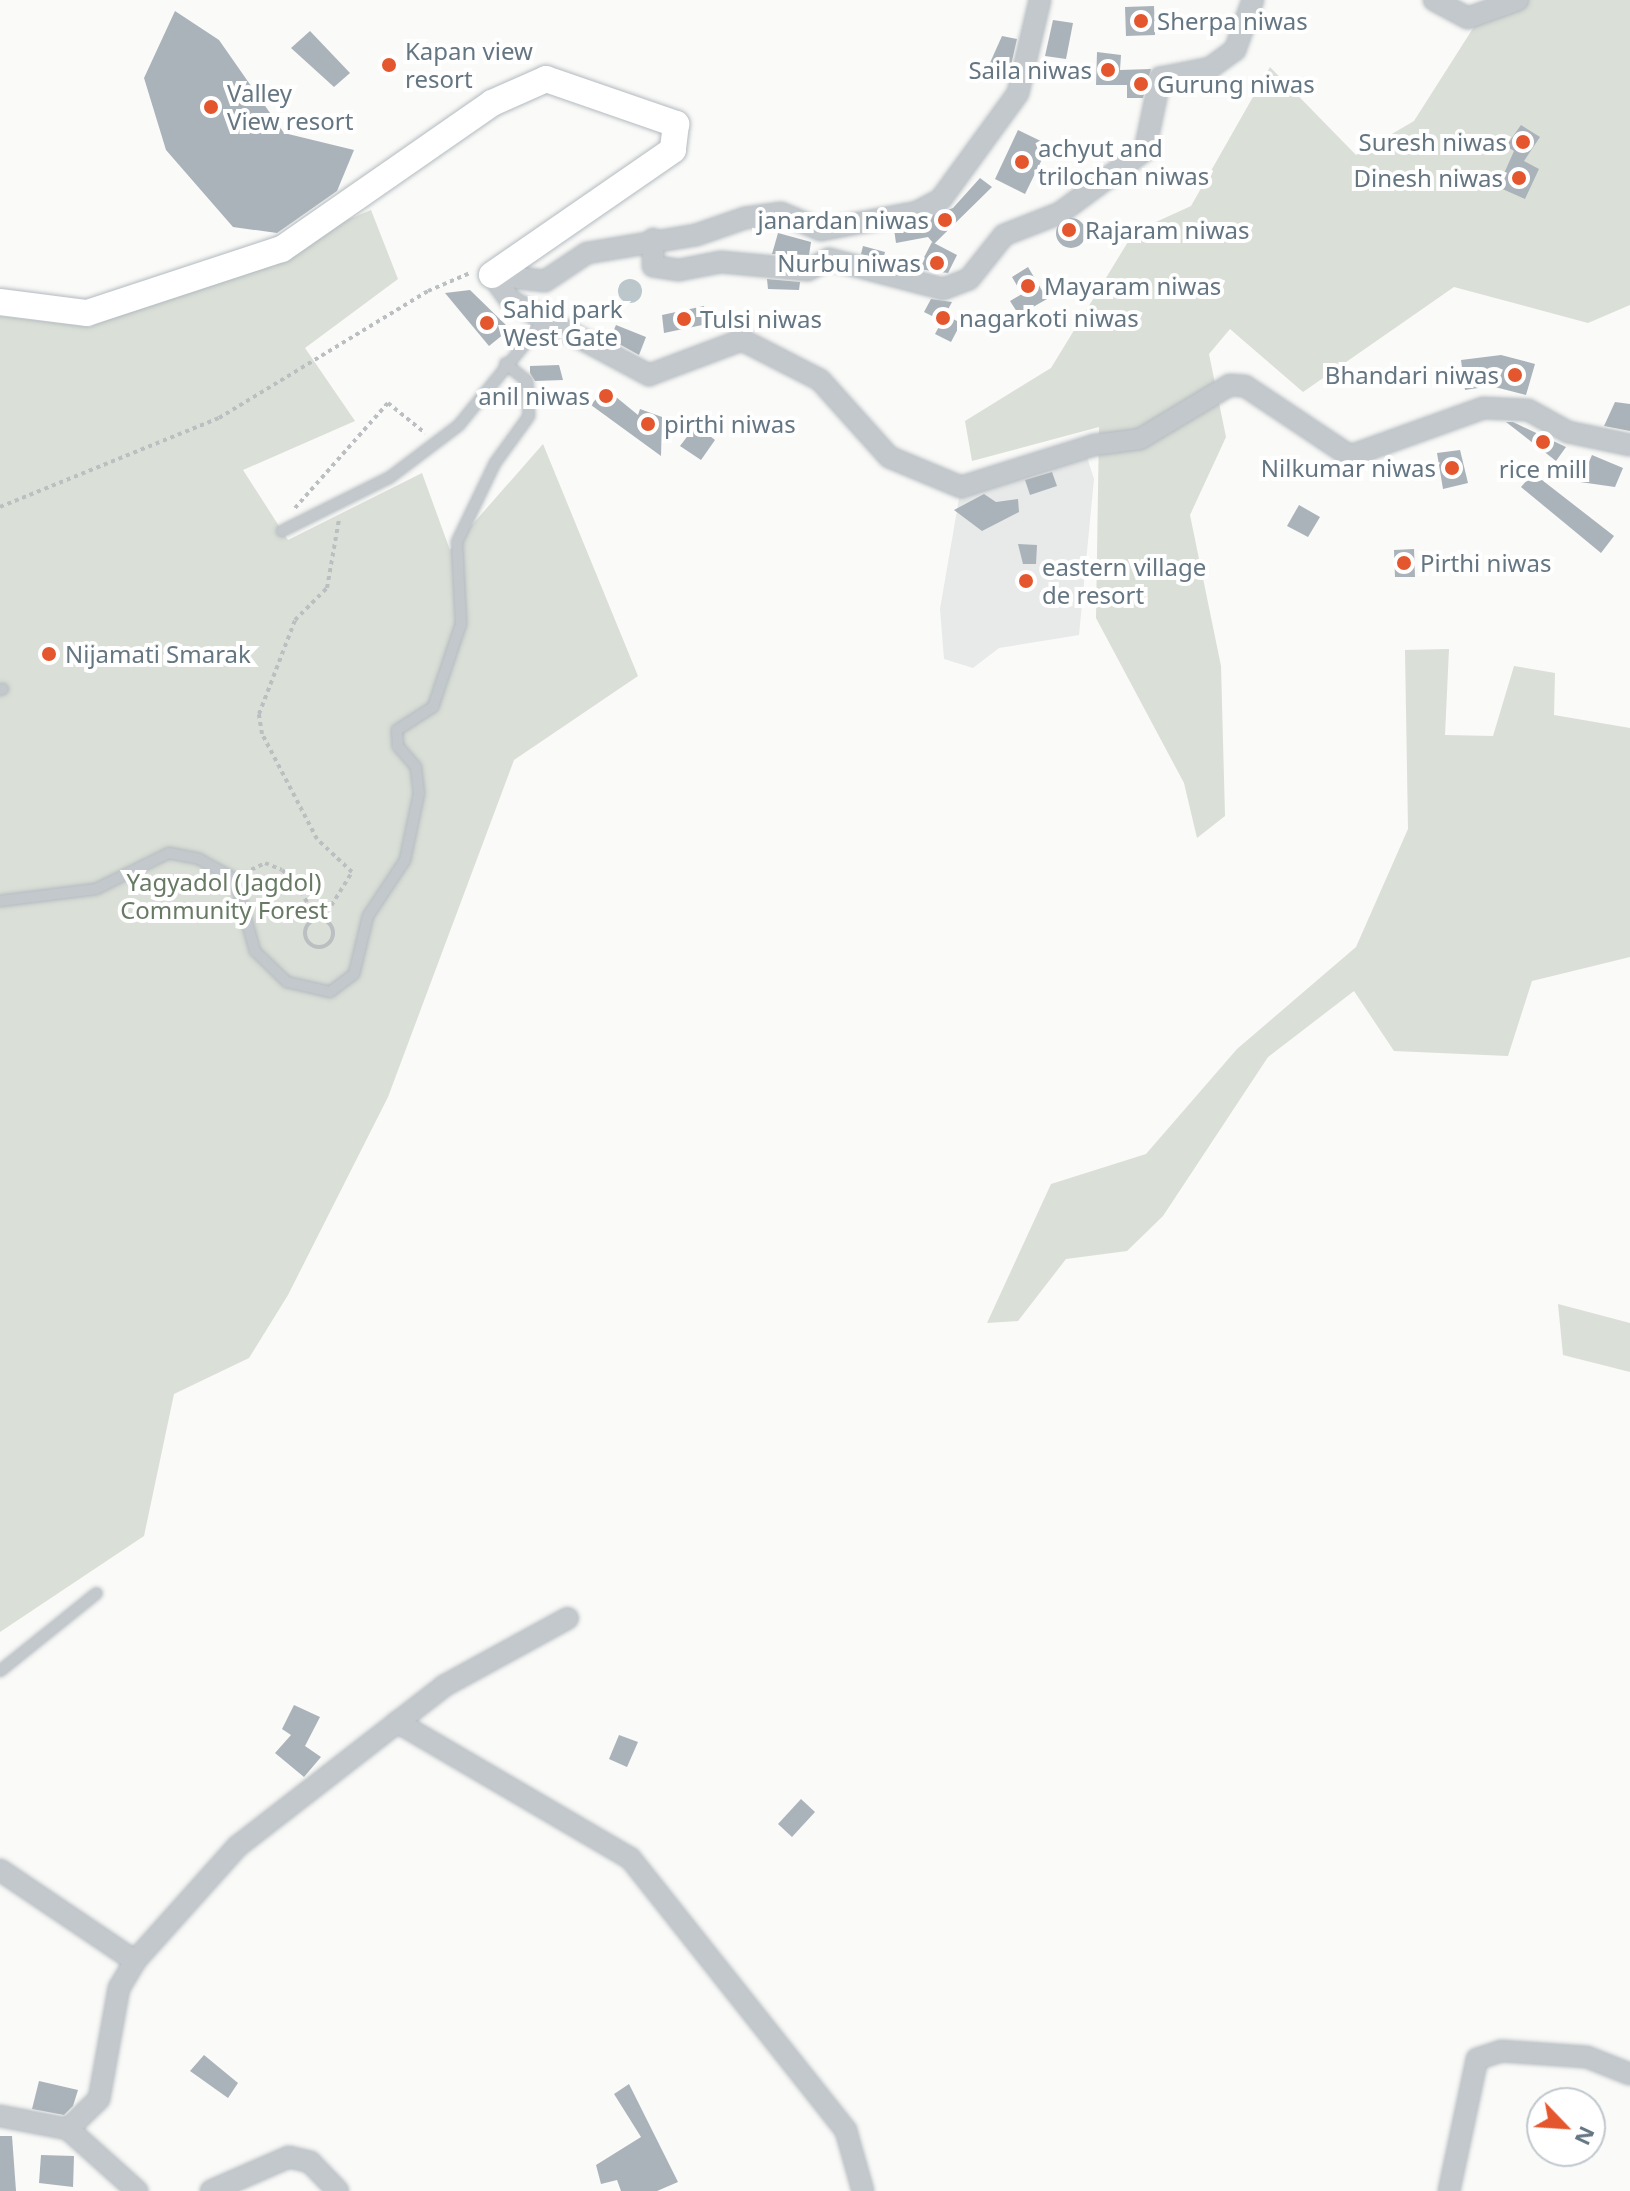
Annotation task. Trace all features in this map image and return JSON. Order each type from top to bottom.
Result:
[{"type":"street","points":[[492,275],[545,281],[587,253],[653,239],[781,213],[821,230],[849,228],[941,199],[1018,93],[1040,0]]},
{"type":"street","points":[[653,239],[653,266],[679,270],[721,262],[808,270],[829,259],[917,285],[956,284],[969,279],[1004,235],[1060,213],[1145,150],[1160,78],[1210,68],[1235,50],[1253,0]]},
{"type":"street","points":[[1434,0],[1468,18],[1518,0]]},
{"type":"street","points":[[0,302],[87,313],[282,249],[492,103],[546,79],[676,124],[673,150],[492,275]]},
{"type":"street","points":[[492,275],[511,301],[649,375],[742,340],[820,380],[889,457],[961,487],[1094,445],[1140,439],[1230,385],[1245,386],[1350,456],[1483,408],[1528,410],[1568,432],[1630,445]]},
{"type":"street","points":[[68,2129],[99,2099],[119,1988],[135,1961],[248,1838],[467,1671],[517,1652],[568,1618]]},
{"type":"street","points":[[397,1722],[630,1858],[846,2131],[863,2191]]},
{"type":"street","points":[[0,1870],[135,1961]]},
{"type":"street","points":[[1449,2191],[1477,2059],[1501,2051],[1587,2057],[1630,2074]]},
{"type":"street","points":[[0,2116],[68,2129],[137,2191]]},
{"type":"street","points":[[211,2191],[289,2157],[310,2162],[338,2191]]},
{"type":"lane","points":[[282,531],[341,505],[447,434],[505,363],[547,318]]},
{"type":"lane","points":[[0,901],[96,889],[169,853],[235,879],[255,951],[287,982],[330,992],[354,974],[368,916],[405,860],[419,793],[416,767],[398,746],[397,730],[433,707],[461,624],[457,542],[495,463],[529,416],[527,381],[505,363]]},
{"type":"lane","points":[[0,1671],[97,1593]]},
{"type":"path","points":[[0,507],[219,418],[465,273],[492,275]]},
{"type":"path","points":[[290,514],[388,403],[428,435],[441,425],[447,434]]},
{"type":"path","points":[[323,919],[352,872],[317,839],[259,714],[295,620],[327,588],[341,505]]},
{"type":"path","points":[[235,879],[265,863],[282,870],[298,884],[315,919]]},
{"type":"path","points":[[315,919],[323,919]]},
{"type":"path","points":[[315,919],[304,935],[317,947],[332,937],[323,919]]},
{"type":"shaded area","points":[[630,279],[638,283],[642,291],[638,299],[630,303],[622,299],[618,291],[622,283]]},
{"type":"shaded area","name":"eastern village de resort","points":[[1086,454],[1094,479],[1079,635],[999,648],[973,668],[944,659],[940,609],[961,487]]},
{"type":"green space","points":[[1491,0],[1630,0],[1630,305],[1588,323],[1454,287],[1303,392],[1230,329],[1209,354],[1226,437],[1190,515],[1221,666],[1225,816],[1197,838],[1184,783],[1096,618],[1099,427],[972,461],[965,421],[1051,368],[1134,232],[1191,206],[1270,67],[1356,155],[1414,121]]},
{"type":"green space","name":"Yagyadol (Jagdol) Community Forest","points":[[371,210],[398,279],[305,348],[355,421],[243,470],[288,540],[422,473],[450,550],[543,444],[638,676],[514,760],[388,1097],[288,1295],[249,1358],[174,1394],[144,1536],[0,1632],[0,316],[90,327]]},
{"type":"green space","points":[[1449,649],[1445,735],[1493,736],[1514,666],[1555,673],[1554,715],[1630,728],[1630,957],[1532,981],[1508,1056],[1394,1051],[1354,991],[1268,1057],[1163,1216],[1127,1251],[1066,1259],[1018,1321],[987,1323],[1051,1184],[1146,1154],[1237,1049],[1356,947],[1408,829],[1405,650]]},
{"type":"green space","points":[[1558,1304],[1630,1323],[1630,1372],[1563,1355]]},
{"type":"building","name":"Sherpa niwas","points":[[1154,6],[1155,35],[1126,36],[1125,7]]},
{"type":"building","name":"Valley View resort","points":[[175,11],[219,40],[284,133],[354,150],[337,191],[277,233],[233,227],[166,150],[144,78]]},
{"type":"building","points":[[1053,20],[1073,23],[1066,59],[1045,56]]},
{"type":"building","points":[[310,31],[350,73],[334,87],[291,48]]},
{"type":"building","points":[[1002,36],[1017,39],[1007,83],[985,74]]},
{"type":"building","points":[[1097,52],[1121,55],[1120,70],[1151,69],[1143,98],[1127,98],[1127,85],[1096,85]]},
{"type":"building","name":"Dinesh niwas","points":[[1521,125],[1540,137],[1524,161],[1539,169],[1525,199],[1498,187],[1514,151],[1506,146]]},
{"type":"building","name":"achyut and trilochan niwas","points":[[1018,130],[1049,145],[1025,194],[995,179]]},
{"type":"building","points":[[980,178],[992,187],[934,244],[928,237],[896,243],[894,229],[953,208]]},
{"type":"building","name":"Rajaram niwas","points":[[1071,218],[1077,219],[1085,227],[1085,239],[1077,247],[1071,248],[1065,247],[1057,239],[1056,233],[1057,227],[1065,219]]},
{"type":"building","points":[[778,233],[811,242],[809,255],[772,254]]},
{"type":"building","name":"Nurbu niwas","points":[[932,242],[957,255],[948,273],[918,269]]},
{"type":"building","points":[[863,246],[885,252],[883,260],[861,254]]},
{"type":"building","name":"Mayaram niwas","points":[[1028,267],[1047,299],[1019,315],[1010,301],[1022,294],[1012,277]]},
{"type":"building","points":[[767,279],[800,282],[799,290],[768,289]]},
{"type":"building","name":"Sahid park West Gate","points":[[470,290],[510,329],[489,346],[445,293]]},
{"type":"building","name":"nagarkoti niwas","points":[[931,299],[952,302],[945,315],[961,323],[951,342],[935,334],[942,321],[924,312]]},
{"type":"building","name":"Tulsi niwas","points":[[704,306],[707,324],[664,333],[662,315]]},
{"type":"building","points":[[616,325],[646,337],[639,355],[610,339]]},
{"type":"building","points":[[1501,355],[1535,364],[1526,395],[1491,386],[1465,390],[1461,360]]},
{"type":"building","points":[[559,365],[563,380],[535,381],[530,373],[530,366]]},
{"type":"building","points":[[605,388],[638,415],[640,409],[662,417],[661,456],[591,405]]},
{"type":"building","points":[[1615,402],[1630,404],[1630,431],[1604,426]]},
{"type":"building","name":"rice mill","points":[[1506,422],[1513,422],[1566,447],[1556,461]]},
{"type":"building","points":[[696,425],[715,440],[701,460],[680,446]]},
{"type":"building","name":"Nilkumar niwas","points":[[1460,450],[1468,483],[1443,489],[1437,453]]},
{"type":"building","points":[[1592,455],[1623,468],[1615,487],[1580,482]]},
{"type":"building","points":[[1052,472],[1057,486],[1030,495],[1025,480]]},
{"type":"building","points":[[1533,473],[1614,536],[1601,553],[1521,487]]},
{"type":"building","points":[[984,494],[996,502],[1018,499],[1019,512],[982,531],[954,510]]},
{"type":"building","points":[[1299,505],[1320,517],[1308,537],[1287,526]]},
{"type":"building","points":[[1018,544],[1037,545],[1036,564],[1023,564]]},
{"type":"building","name":"Pirthi niwas","points":[[1414,549],[1415,577],[1395,577],[1394,550]]},
{"type":"building","points":[[294,1705],[320,1717],[305,1746],[321,1757],[304,1777],[275,1753],[291,1735],[282,1729]]},
{"type":"building","points":[[619,1735],[638,1742],[627,1767],[609,1759]]},
{"type":"building","points":[[801,1799],[815,1812],[792,1837],[778,1824]]},
{"type":"building","points":[[204,2055],[238,2083],[228,2098],[190,2071]]},
{"type":"building","points":[[39,2081],[78,2090],[73,2106],[64,2115],[32,2109]]},
{"type":"building","points":[[629,2084],[678,2182],[657,2191],[621,2191],[617,2180],[601,2184],[596,2165],[641,2137],[614,2094]]},
{"type":"building","points":[[0,2136],[12,2136],[16,2191],[0,2191]]},
{"type":"building","points":[[41,2155],[74,2156],[73,2187],[39,2183]]},
{"type":"place","name":"Sherpa niwas","points":[[1141,21]]},
{"type":"place","name":"Kapan view resort","points":[[389,65]]},
{"type":"place","name":"Saila niwas","points":[[1108,70]]},
{"type":"place","name":"Gurung niwas","points":[[1141,84]]},
{"type":"place","name":"Valley View resort","points":[[211,107]]},
{"type":"place","name":"Suresh niwas","points":[[1523,142]]},
{"type":"place","name":"achyut and trilochan niwas","points":[[1022,162]]},
{"type":"place","name":"Dinesh niwas","points":[[1519,178]]},
{"type":"place","name":"janardan niwas","points":[[945,220]]},
{"type":"place","name":"Rajaram niwas","points":[[1069,230]]},
{"type":"place","name":"Nurbu niwas","points":[[937,263]]},
{"type":"place","name":"Mayaram niwas","points":[[1028,286]]},
{"type":"place","name":"nagarkoti niwas","points":[[943,318]]},
{"type":"place","name":"Tulsi niwas","points":[[684,319]]},
{"type":"place","name":"Sahid park West Gate","points":[[487,323]]},
{"type":"place","name":"Bhandari niwas","points":[[1515,375]]},
{"type":"place","name":"anil niwas","points":[[606,396]]},
{"type":"place","name":"pirthi niwas","points":[[648,424]]},
{"type":"place","name":"rice mill","points":[[1543,442]]},
{"type":"place","name":"Nilkumar niwas","points":[[1452,468]]},
{"type":"place","name":"Pirthi niwas","points":[[1404,563]]},
{"type":"place","name":"eastern village de resort","points":[[1026,581]]},
{"type":"place","name":"Nijamati Smarak","points":[[49,654]]}]
